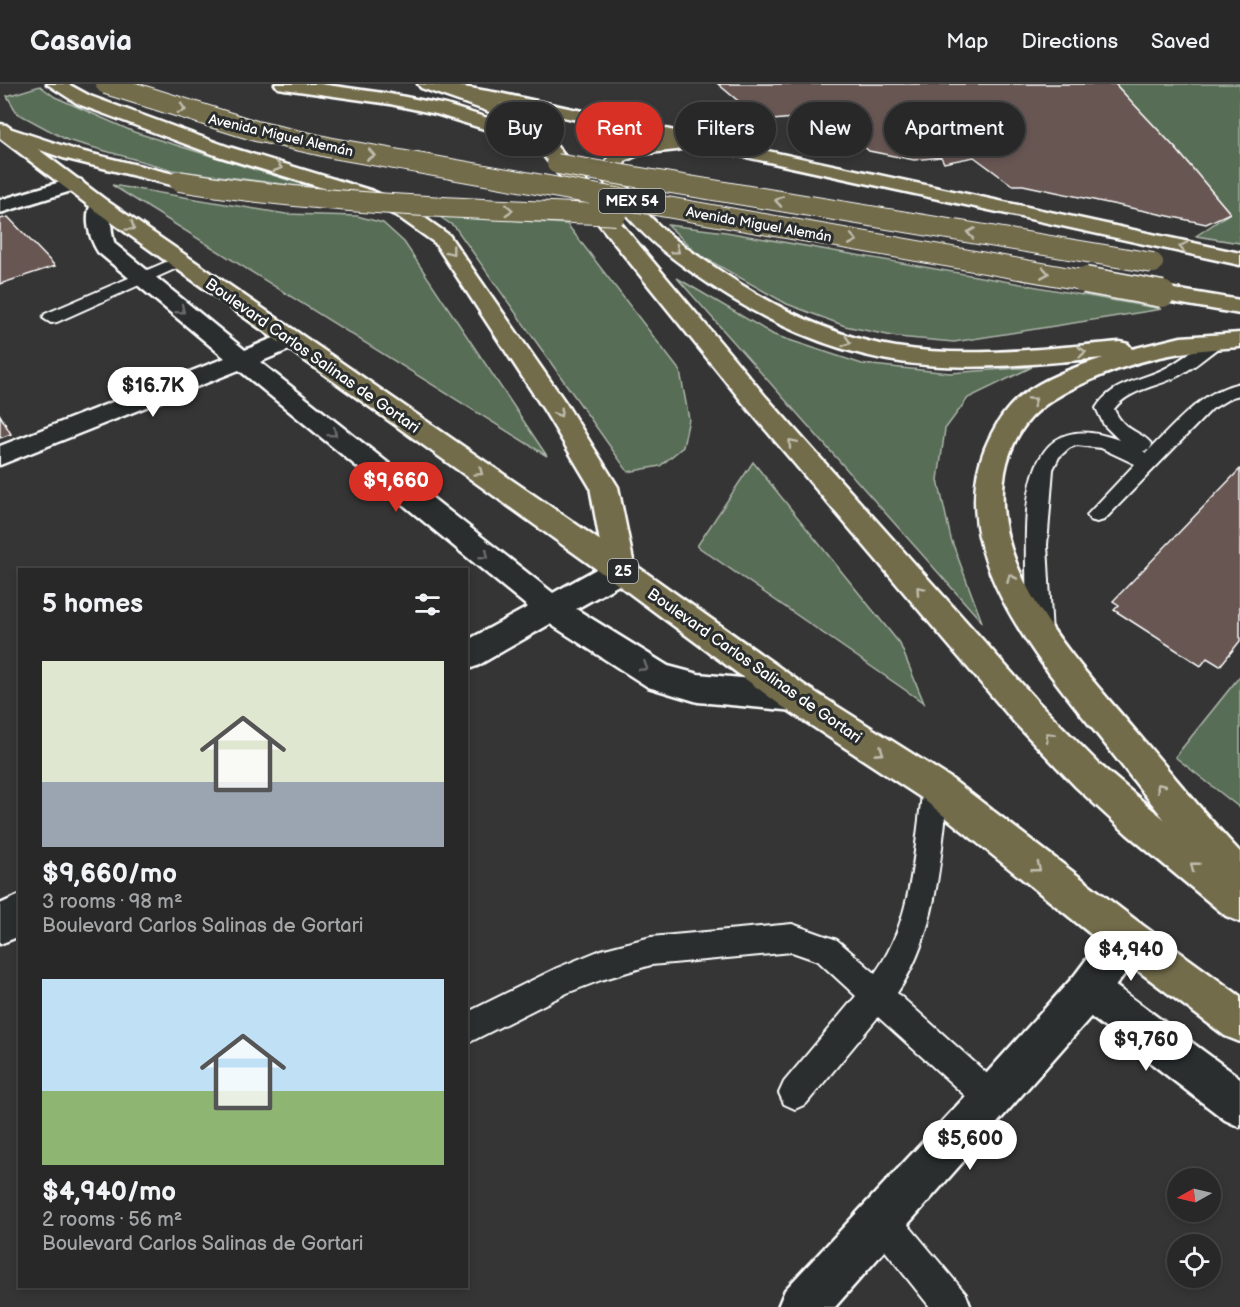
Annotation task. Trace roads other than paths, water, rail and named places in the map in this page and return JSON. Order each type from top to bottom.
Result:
[{"type":"main road","points":[[56,84],[84,100],[222,151],[366,195],[404,212],[442,239],[543,389],[604,487],[620,570]]},
{"type":"main road","name":"Avenida Miguel Alemán","points":[[106,84],[256,131],[332,148],[1240,307]]},
{"type":"main road","name":"Avenida Miguel Alemán","points":[[284,84],[390,99],[464,116],[486,127]]},
{"type":"main road","points":[[436,86],[675,136]]},
{"type":"main road","points":[[436,86],[486,104]]},
{"type":"main road","points":[[1,129],[80,157],[179,181],[251,193],[330,201],[745,222]]},
{"type":"main road","name":"Boulevard Carlos Salinas de Gortari","points":[[1,129],[100,205],[620,570],[795,697],[936,788],[1127,938],[1240,1021]]},
{"type":"main road","points":[[675,144],[624,153],[612,165],[610,176],[612,185],[639,217],[690,260],[759,306],[797,324],[868,349],[936,358],[1029,355],[1228,340]]},
{"type":"main road","name":"Avenida Miguel Alemán","points":[[564,155],[1153,263],[1240,274]]},
{"type":"main road","points":[[540,156],[1026,712],[1105,791],[1240,903]]},
{"type":"main road","points":[[765,156],[1240,259]]},
{"type":"main road","points":[[1181,344],[1101,367],[1064,382],[1030,402],[1012,421],[999,444],[991,482],[990,517],[1002,558],[1025,609],[1056,658],[1201,837],[1240,879]]},
{"type":"street","points":[[0,207],[74,184]]},
{"type":"street","points":[[100,205],[99,229],[106,247],[141,278],[551,609],[659,677],[698,688],[795,697]]},
{"type":"street","points":[[0,456],[290,340]]},
{"type":"street","points":[[468,656],[620,570]]},
{"type":"street","points":[[0,925],[18,915]]},
{"type":"street","points":[[802,1307],[992,1100],[1088,990],[1127,938]]},
{"type":"street","points":[[1088,990],[1240,1105]]},
{"type":"lane","points":[[51,318],[180,261]]},
{"type":"lane","points":[[1153,458],[1122,433],[1108,418],[1105,408],[1110,400],[1122,392],[1173,371],[1228,340]]},
{"type":"lane","points":[[1097,515],[1205,405],[1226,392],[1240,389]]},
{"type":"lane","points":[[1041,635],[1035,543],[1040,485],[1044,468],[1051,456],[1058,446],[1085,438],[1112,444],[1153,458]]},
{"type":"lane","points":[[795,1093],[877,995],[900,963],[919,907],[936,788]]},
{"type":"lane","points":[[468,1028],[557,982],[601,964],[651,951],[792,939],[827,950],[992,1100]]},
{"type":"lane","points":[[883,1221],[953,1307]]}]
